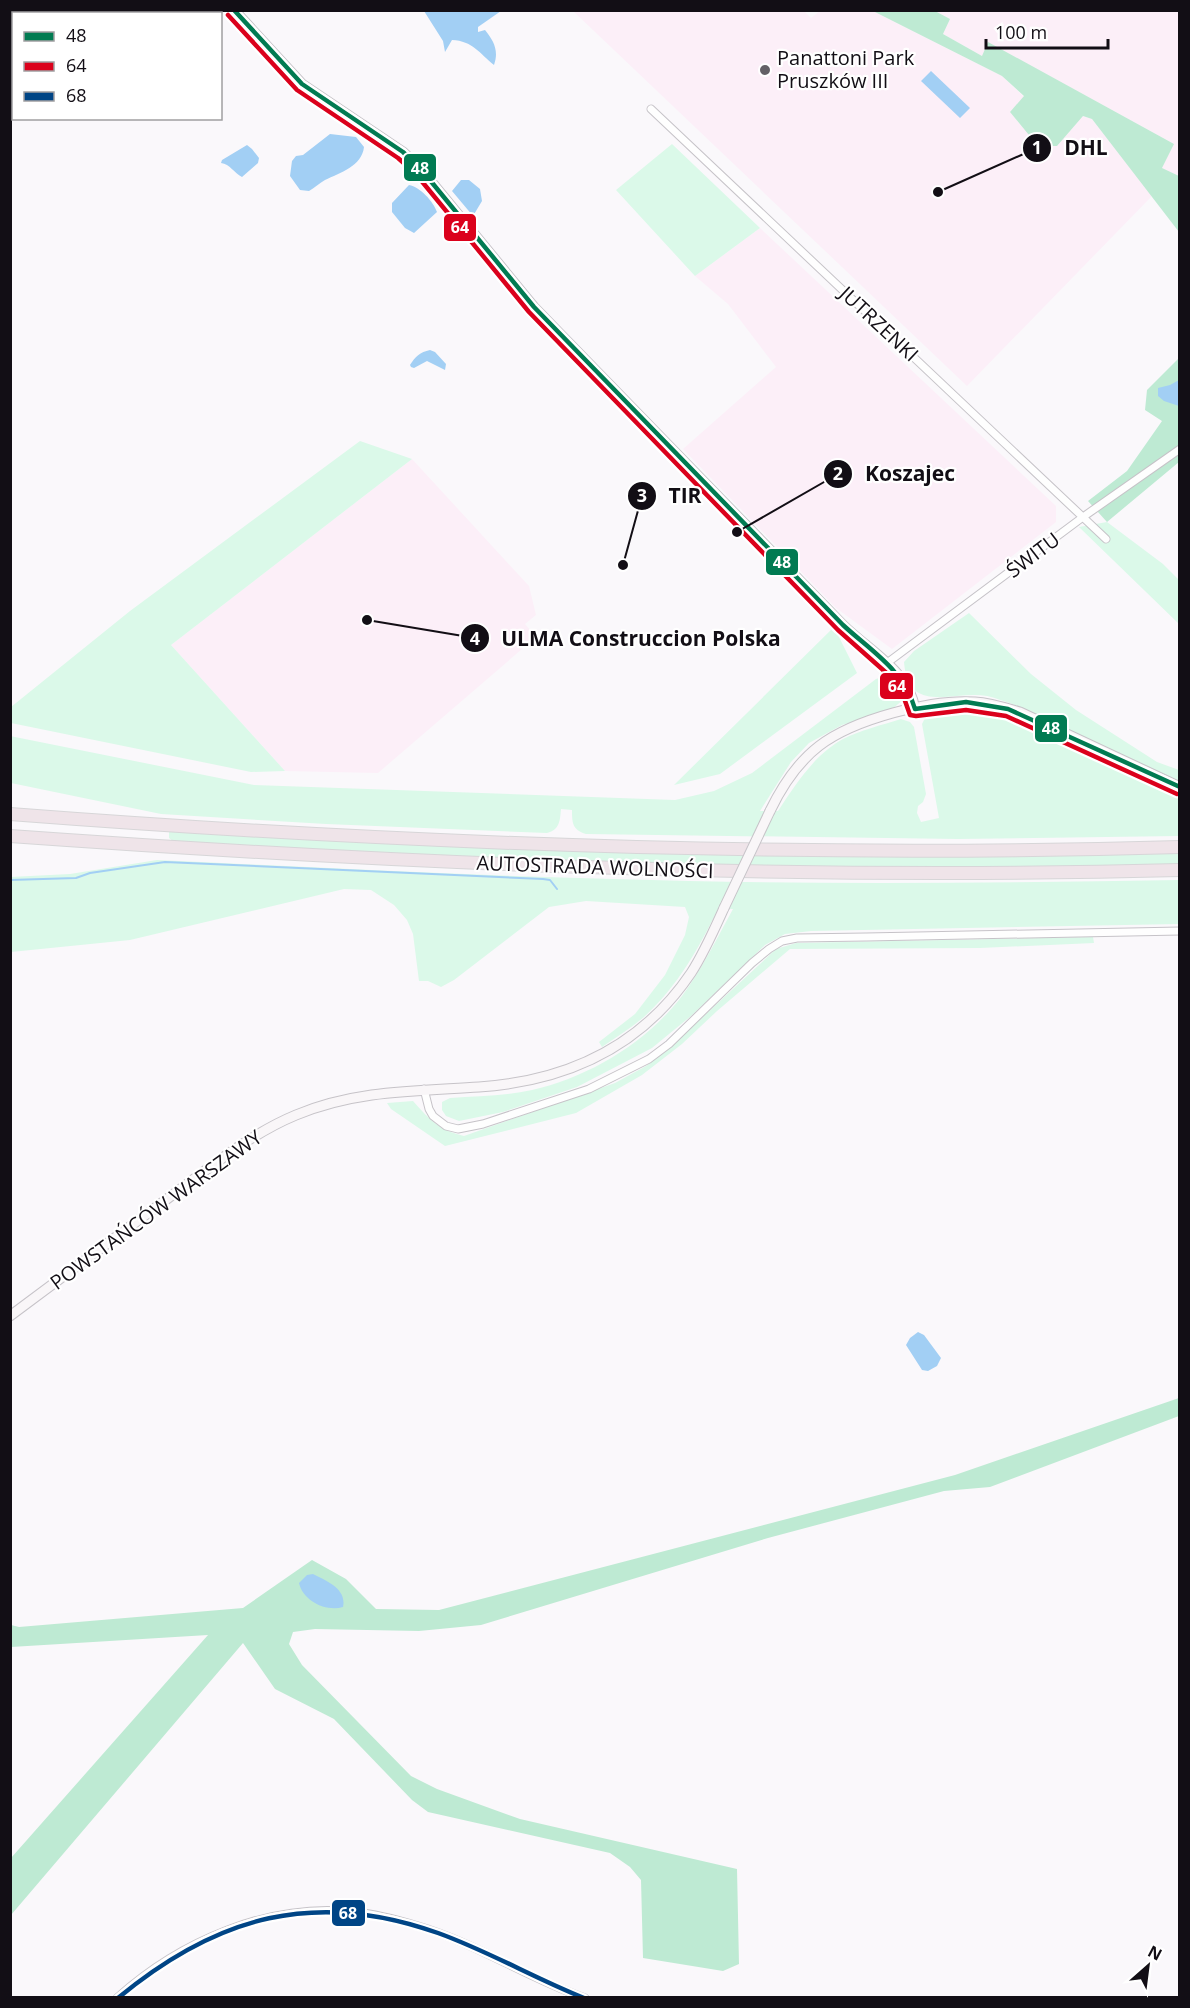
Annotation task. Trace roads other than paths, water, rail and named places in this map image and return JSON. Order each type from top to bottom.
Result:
[{"type":"highway","name":"AUTOSTRADA WOLNOŚCI","points":[[10,814],[323,835],[586,845],[866,850],[1179,847]]},
{"type":"highway","name":"AUTOSTRADA WOLNOŚCI","points":[[10,836],[267,854],[630,869],[874,873],[1179,870]]},
{"type":"street","points":[[234,10],[302,84],[403,152],[420,168],[534,307],[843,625],[900,676],[911,694],[915,709]]},
{"type":"street","name":"JUTRZENKI","points":[[651,109],[1106,539]]},
{"type":"street","name":"ŚWITU","points":[[887,663],[1083,517],[1179,449]]},
{"type":"street","name":"POWSTAŃCÓW WARSZAWY","points":[[10,1316],[234,1150],[294,1115],[352,1097],[530,1081],[570,1069],[606,1052],[640,1028],[677,992],[698,961],[779,792],[797,767],[831,738],[859,724],[915,709],[966,702],[1008,708],[1179,787]]},
{"type":"street","points":[[424,1089],[433,1116],[446,1125],[458,1129],[483,1124],[589,1089],[649,1059],[669,1044],[768,949],[783,941],[797,938],[1179,931]]},
{"type":"street","points":[[117,1998],[156,1966],[217,1934],[271,1918],[328,1911],[356,1912],[419,1926],[585,1998]]},
{"type":"water","points":[[424,11],[501,11],[478,27],[478,32],[485,30],[493,42],[496,51],[494,65],[475,48],[459,41],[452,40],[445,52],[443,41]]},
{"type":"water","points":[[931,71],[970,108],[960,118],[921,81]]},
{"type":"water","points":[[330,134],[356,137],[364,147],[362,154],[355,164],[309,191],[300,190],[290,176],[292,161]]},
{"type":"water","points":[[247,145],[259,158],[258,163],[242,177],[221,163],[222,160]]},
{"type":"water","points":[[461,180],[469,180],[480,189],[482,201],[473,216],[452,191]]},
{"type":"water","points":[[409,185],[426,195],[437,212],[414,233],[405,228],[392,212],[392,203]]},
{"type":"water","points":[[430,350],[446,364],[445,370],[427,361],[414,368],[411,367],[410,365],[418,355]]},
{"type":"water","points":[[1179,380],[1179,406],[1164,401],[1158,396],[1158,388]]},
{"type":"water","points":[[918,1332],[924,1335],[941,1358],[937,1366],[928,1371],[922,1370],[906,1345],[910,1338]]},
{"type":"water","points":[[313,1574],[339,1590],[343,1607],[330,1608],[316,1604],[305,1595],[299,1583],[307,1575]]},
{"type":"waterway","points":[[10,880],[76,878],[90,873],[165,862],[543,879],[550,880],[557,889]]},
{"type":"place","name":"Panattoni Park Pruszków III","points":[[765,70]]},
{"type":"place","name":"DHL","points":[[938,192]]},
{"type":"place","name":"Koszajec","points":[[737,532]]},
{"type":"place","name":"TIR","points":[[623,565]]},
{"type":"place","name":"ULMA Construccion Polska","points":[[367,620]]}]
